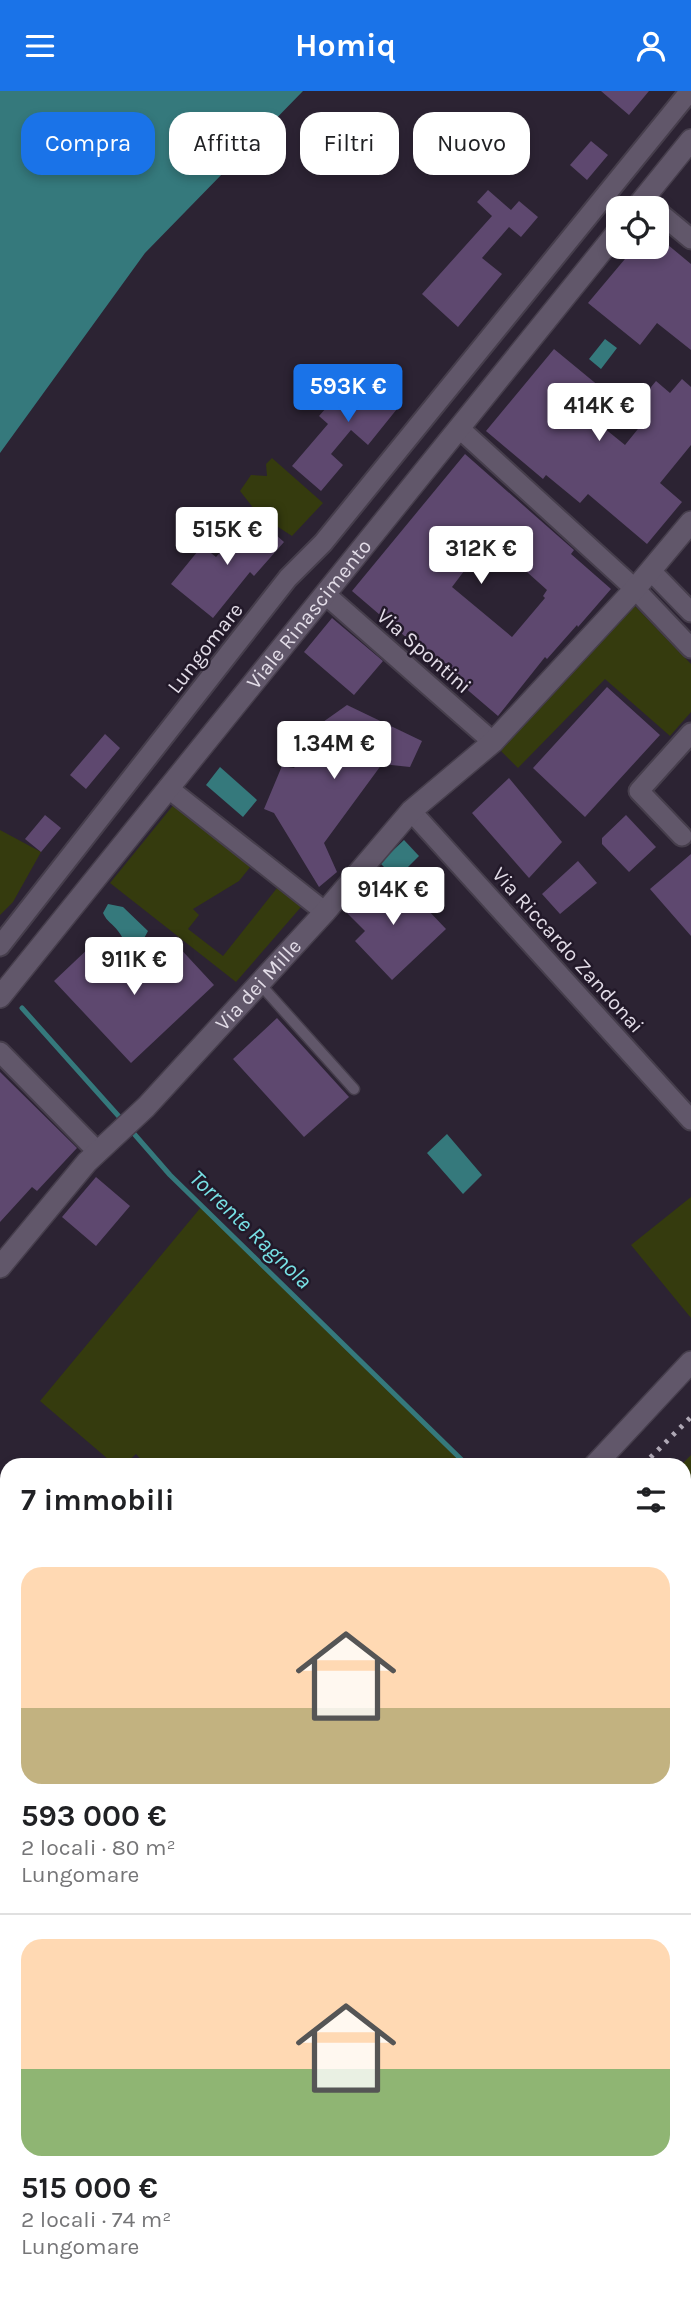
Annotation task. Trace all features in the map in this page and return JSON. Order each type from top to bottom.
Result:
[{"type":"street","name":"Lungomare","points":[[0,946],[288,578],[323,543],[690,91]]},
{"type":"street","points":[[654,196],[691,140]]},
{"type":"street","points":[[669,222],[691,239]]},
{"type":"street","name":"Viale Rinascimento","points":[[0,997],[606,246]]},
{"type":"street","points":[[459,428],[635,589],[691,648]]},
{"type":"street","name":"Via dei Mille","points":[[0,1267],[103,1146],[146,1107],[326,912],[411,811],[492,742],[635,589],[691,522]]},
{"type":"street","points":[[650,571],[691,612]]},
{"type":"street","name":"Via Spontini","points":[[325,594],[492,742]]},
{"type":"street","points":[[682,836],[639,791],[691,733]]},
{"type":"street","points":[[169,788],[326,912]]},
{"type":"street","name":"Via Riccardo Zandonai","points":[[411,811],[691,1120]]},
{"type":"street","points":[[0,1052],[103,1146]]},
{"type":"street","points":[[602,1458],[691,1362]]},
{"type":"lane","points":[[258,983],[354,1089]]},
{"type":"shaded area","points":[[0,91],[303,91],[283,112],[169,112],[169,175],[221,175],[145,253],[0,453]]},
{"type":"shaded area","points":[[605,339],[617,348],[601,369],[589,359]]},
{"type":"shaded area","points":[[272,458],[323,503],[292,536],[258,514],[240,491],[251,475],[267,476],[266,464]]},
{"type":"shaded area","points":[[632,603],[691,664],[691,712],[670,736],[605,679],[518,768],[501,751],[584,653]]},
{"type":"shaded area","points":[[220,767],[257,800],[243,817],[206,785]]},
{"type":"shaded area","points":[[175,803],[251,866],[239,881],[193,909],[199,915],[188,929],[223,956],[277,888],[301,907],[236,982],[110,883]]},
{"type":"shaded area","points":[[0,830],[41,852],[13,902],[0,915]]},
{"type":"shaded area","points":[[404,840],[419,856],[396,879],[380,863]]},
{"type":"shaded area","points":[[108,904],[123,907],[148,931],[135,955],[103,913]]},
{"type":"shaded area","points":[[447,1134],[482,1175],[463,1194],[427,1153]]},
{"type":"shaded area","points":[[691,1197],[691,1318],[631,1245]]},
{"type":"shaded area","points":[[202,1206],[460,1458],[140,1458],[136,1454],[132,1458],[107,1458],[40,1401]]},
{"type":"building","points":[[601,91],[649,91],[629,115]]},
{"type":"building","points":[[591,141],[608,155],[587,180],[570,165]]},
{"type":"building","points":[[488,190],[511,210],[519,201],[538,217],[521,237],[509,227],[482,258],[502,274],[458,327],[422,294],[492,216],[477,202]]},
{"type":"building","points":[[669,246],[691,264],[691,350],[657,323],[640,345],[588,303],[625,259],[669,259]]},
{"type":"building","points":[[554,349],[611,396],[593,419],[625,445],[646,419],[633,409],[656,381],[670,393],[682,379],[691,387],[691,445],[660,483],[682,502],[647,544],[588,494],[580,503],[546,475],[543,479],[486,431]]},
{"type":"building","points":[[364,365],[389,386],[386,390],[401,404],[368,445],[351,430],[331,454],[343,465],[321,491],[292,466],[328,424],[319,416]]},
{"type":"building","points":[[465,454],[574,550],[571,554],[611,589],[547,659],[545,657],[498,716],[352,591]],"holes":[[[489,538],[547,590],[543,596],[545,598],[512,637],[452,587]]]},
{"type":"building","points":[[253,515],[284,542],[254,576],[250,572],[213,618],[171,584],[202,546],[216,557]]},
{"type":"building","points":[[332,618],[383,661],[354,695],[304,652]]},
{"type":"building","points":[[607,687],[660,735],[585,817],[533,768]]},
{"type":"building","points":[[347,705],[422,741],[410,767],[382,764],[324,843],[337,872],[319,887],[274,813],[264,809],[282,766],[294,768],[313,742],[306,734]]},
{"type":"building","points":[[105,734],[120,748],[86,789],[70,775]]},
{"type":"building","points":[[509,778],[562,842],[529,878],[472,813]]},
{"type":"building","points":[[45,815],[61,828],[41,852],[25,839]]},
{"type":"building","points":[[626,815],[656,847],[629,872],[602,844],[602,838]]},
{"type":"building","points":[[691,854],[691,936],[650,889]]},
{"type":"building","points":[[578,861],[597,883],[560,914],[542,894]]},
{"type":"building","points":[[373,879],[393,899],[406,887],[446,929],[392,980],[355,941],[365,931],[344,910]]},
{"type":"building","points":[[176,944],[214,985],[131,1063],[54,981],[92,945],[130,986]]},
{"type":"building","points":[[277,1018],[349,1097],[304,1137],[233,1059]]},
{"type":"building","points":[[0,1072],[77,1148],[37,1191],[32,1187],[0,1222]]},
{"type":"building","points":[[96,1177],[130,1206],[96,1246],[62,1217]]},
{"type":"waterway","name":"Torrente Ragnola","points":[[22,1008],[123,1121]]},
{"type":"waterway","name":"Torrente Ragnola","points":[[129,1128],[170,1175],[460,1458]]},
{"type":"railway","points":[[650,1458],[691,1417]]}]
